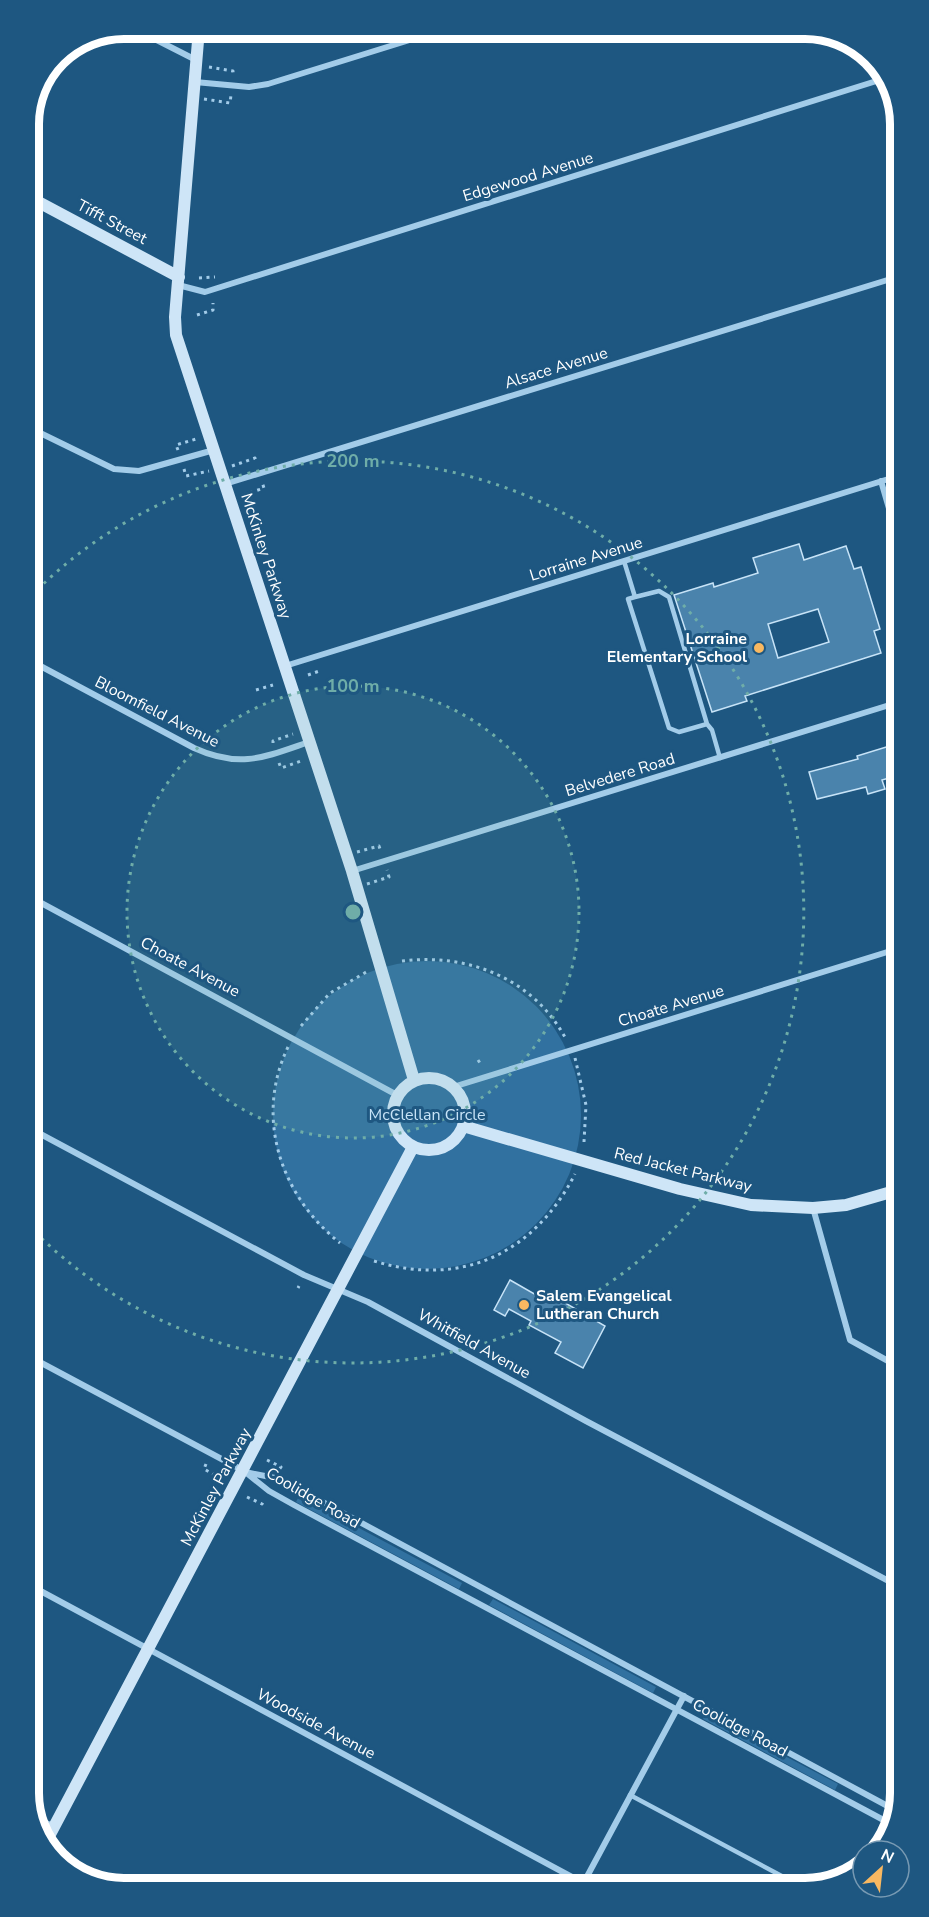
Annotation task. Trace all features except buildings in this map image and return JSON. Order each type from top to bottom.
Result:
[{"type":"street","points":[[155,39],[196,61]]},
{"type":"street","name":"McKinley Parkway","points":[[198,39],[178,281],[176,335],[352,871],[414,1080]]},
{"type":"street","points":[[194,82],[249,87],[268,84],[413,39]]},
{"type":"street","name":"Edgewood Avenue","points":[[178,281],[196,292],[215,289],[878,81]]},
{"type":"street","name":"Tifft Street","points":[[39,203],[178,281]]},
{"type":"street","name":"Alsace Avenue","points":[[225,484],[890,279]]},
{"type":"street","points":[[39,432],[114,469],[139,471],[214,450]]},
{"type":"street","name":"Lorraine Avenue","points":[[285,666],[890,478]]},
{"type":"street","points":[[881,481],[890,512]]},
{"type":"street","name":"Bloomfield Avenue","points":[[39,665],[194,748],[223,760],[258,760],[310,742]]},
{"type":"street","name":"Belvedere Road","points":[[352,871],[890,705]]},
{"type":"street","name":"Choate Avenue","points":[[39,902],[397,1095]]},
{"type":"street","name":"Choate Avenue","points":[[453,1087],[890,951]]},
{"type":"street","points":[[432,1077],[453,1087],[465,1107],[463,1126],[454,1140],[444,1147],[425,1150],[413,1147],[402,1139],[394,1124],[393,1107],[397,1095],[414,1080],[432,1077]]},
{"type":"street","name":"Red Jacket Parkway","points":[[463,1126],[721,1200],[751,1205],[813,1208],[846,1205],[890,1192]]},
{"type":"street","name":"Whitfield Avenue","points":[[39,1133],[304,1275],[368,1302],[890,1582]]},
{"type":"street","name":"McKinley Parkway","points":[[50,1835],[244,1471],[413,1147]]},
{"type":"street","points":[[813,1208],[850,1340],[890,1362]]},
{"type":"street","points":[[39,1362],[244,1471]]},
{"type":"street","name":"Coolidge Road","points":[[244,1471],[275,1478],[888,1806]]},
{"type":"street","name":"Coolidge Road","points":[[244,1471],[268,1491],[885,1821]]},
{"type":"street","points":[[473,1600],[480,1587]]},
{"type":"street","name":"Woodside Avenue","points":[[39,1590],[573,1878]]},
{"type":"street","points":[[587,1878],[684,1696]]},
{"type":"street","points":[[848,1801],[855,1788]]},
{"type":"street","points":[[44,1822],[54,1827]]},
{"type":"lane","points":[[624,561],[635,597]]},
{"type":"lane","points":[[707,724],[679,732],[669,728],[628,599],[658,591],[669,597],[707,724],[712,730],[720,759]]},
{"type":"lane","points":[[630,1795],[786,1878]]},
{"type":"path","points":[[216,68],[233,71]]},
{"type":"path","points":[[213,100],[230,103],[231,95]]},
{"type":"path","points":[[199,279],[216,277]]},
{"type":"path","points":[[197,315],[213,310],[213,303]]},
{"type":"path","points":[[178,450],[176,445],[192,440]]},
{"type":"path","points":[[237,464],[255,458],[256,462]]},
{"type":"path","points":[[184,469],[186,476],[204,473]]},
{"type":"path","points":[[246,493],[264,488],[262,483]]},
{"type":"path","points":[[308,675],[322,670]]},
{"type":"path","points":[[256,690],[273,685]]},
{"type":"path","points":[[273,741],[286,736]]},
{"type":"path","points":[[279,763],[280,768],[296,763]]},
{"type":"path","points":[[363,850],[379,846],[380,849]]},
{"type":"path","points":[[372,882],[389,877],[387,869]]},
{"type":"path","points":[[402,961],[443,959],[484,968],[502,976],[536,1000],[551,1015],[566,1039]]},
{"type":"path","points":[[301,1026],[330,993],[372,969]]},
{"type":"path","points":[[290,1043],[278,1073],[275,1092],[273,1121],[277,1149],[282,1168],[300,1202],[325,1231],[340,1242]]},
{"type":"path","points":[[574,1056],[586,1105],[584,1142]]},
{"type":"path","points":[[478,1060],[482,1066]]},
{"type":"path","points":[[374,1261],[413,1270],[432,1271],[452,1269],[490,1259],[524,1240],[539,1227],[564,1196],[575,1174]]},
{"type":"path","points":[[267,1460],[281,1467]]},
{"type":"path","points":[[206,1464],[204,1469],[218,1476]]},
{"type":"path","points":[[247,1497],[262,1504]]},
{"type":"green space","name":"McClellan Circle","points":[[427,961],[472,967],[500,979],[536,1006],[563,1042],[575,1070],[581,1115],[575,1160],[563,1188],[536,1224],[500,1251],[472,1263],[427,1269],[382,1263],[354,1251],[318,1224],[291,1188],[279,1160],[273,1115],[279,1070],[291,1042],[318,1006],[354,979],[382,967]]},
{"type":"green space","points":[[299,1496],[462,1583],[459,1589],[296,1502]]},
{"type":"green space","points":[[493,1599],[656,1687],[653,1693],[489,1605]]},
{"type":"green space","points":[[705,1714],[838,1784],[835,1790],[703,1719]]},
{"type":"place","name":"Lorraine Elementary School","points":[[759,648]]},
{"type":"place","name":"Salem Evangelical Lutheran Church","points":[[524,1305]]}]
